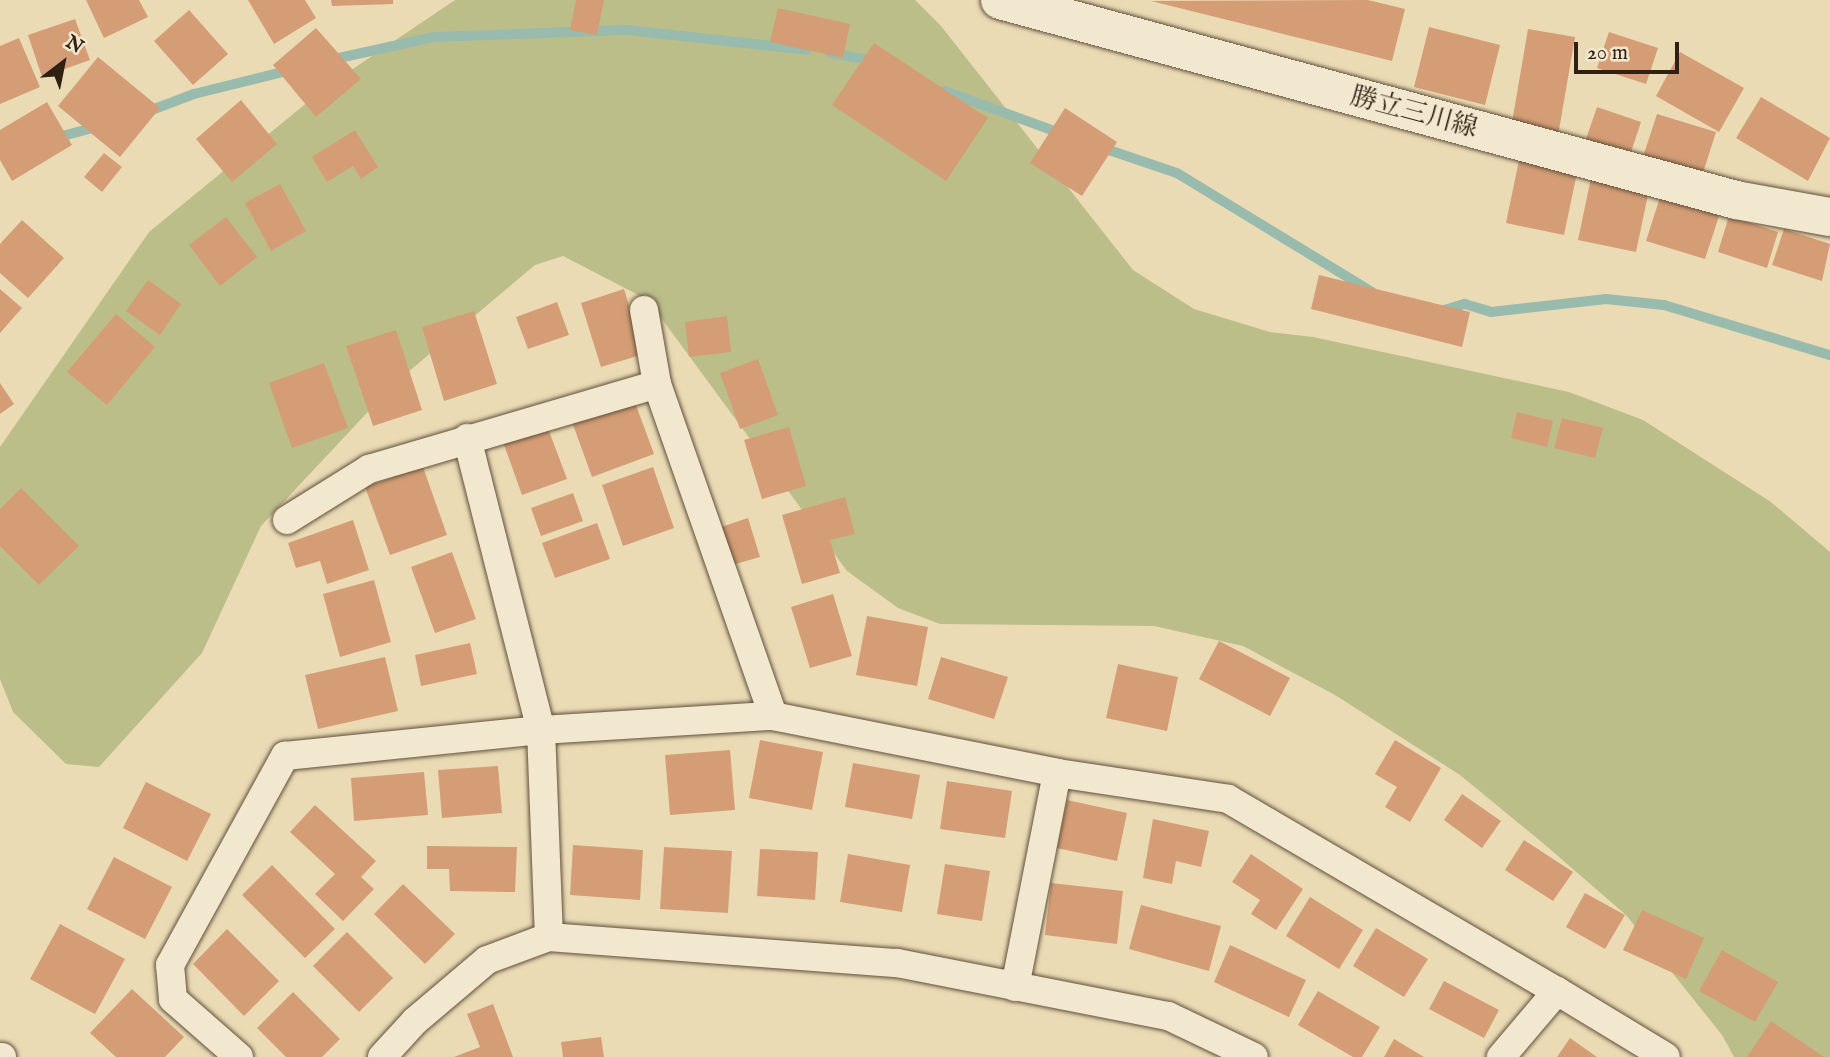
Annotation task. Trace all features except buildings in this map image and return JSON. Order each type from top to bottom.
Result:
[{"type":"main road","name":"勝立三川線","points":[[1000,0],[1736,200],[1830,217]]},
{"type":"street","points":[[644,310],[657,384],[773,716]]},
{"type":"street","points":[[287,520],[369,469],[657,384]]},
{"type":"street","points":[[467,438],[541,730],[548,937]]},
{"type":"street","points":[[239,1057],[173,999],[170,965],[285,756],[541,730],[773,716],[1058,773],[1227,799],[1666,1057]]},
{"type":"street","points":[[1015,987],[1058,773]]},
{"type":"street","points":[[382,1057],[415,1021],[486,960],[548,937],[897,963],[1168,1016],[1254,1057]]},
{"type":"street","points":[[1501,1057],[1557,991]]},
{"type":"green space","points":[[455,0],[915,0],[941,26],[1133,270],[1194,309],[1270,332],[1313,337],[1569,392],[1643,420],[1771,502],[1830,552],[1830,1057],[1734,1057],[1722,1035],[1626,915],[1544,844],[1460,775],[1335,695],[1243,646],[1154,626],[940,624],[898,608],[847,571],[648,300],[563,256],[535,265],[394,384],[261,526],[202,653],[99,767],[66,764],[13,712],[0,679],[0,447],[149,232],[326,87]]},
{"type":"waterway","points":[[330,60],[434,37],[627,30],[807,50]]},
{"type":"waterway","points":[[830,53],[876,61]]},
{"type":"waterway","points":[[149,111],[194,94],[291,70]]},
{"type":"waterway","points":[[945,91],[1065,135]]},
{"type":"waterway","points":[[55,138],[100,126]]},
{"type":"waterway","points":[[1100,147],[1177,173],[1372,292]]},
{"type":"waterway","points":[[1438,312],[1465,304],[1491,312],[1606,299],[1664,305],[1830,355]]}]
